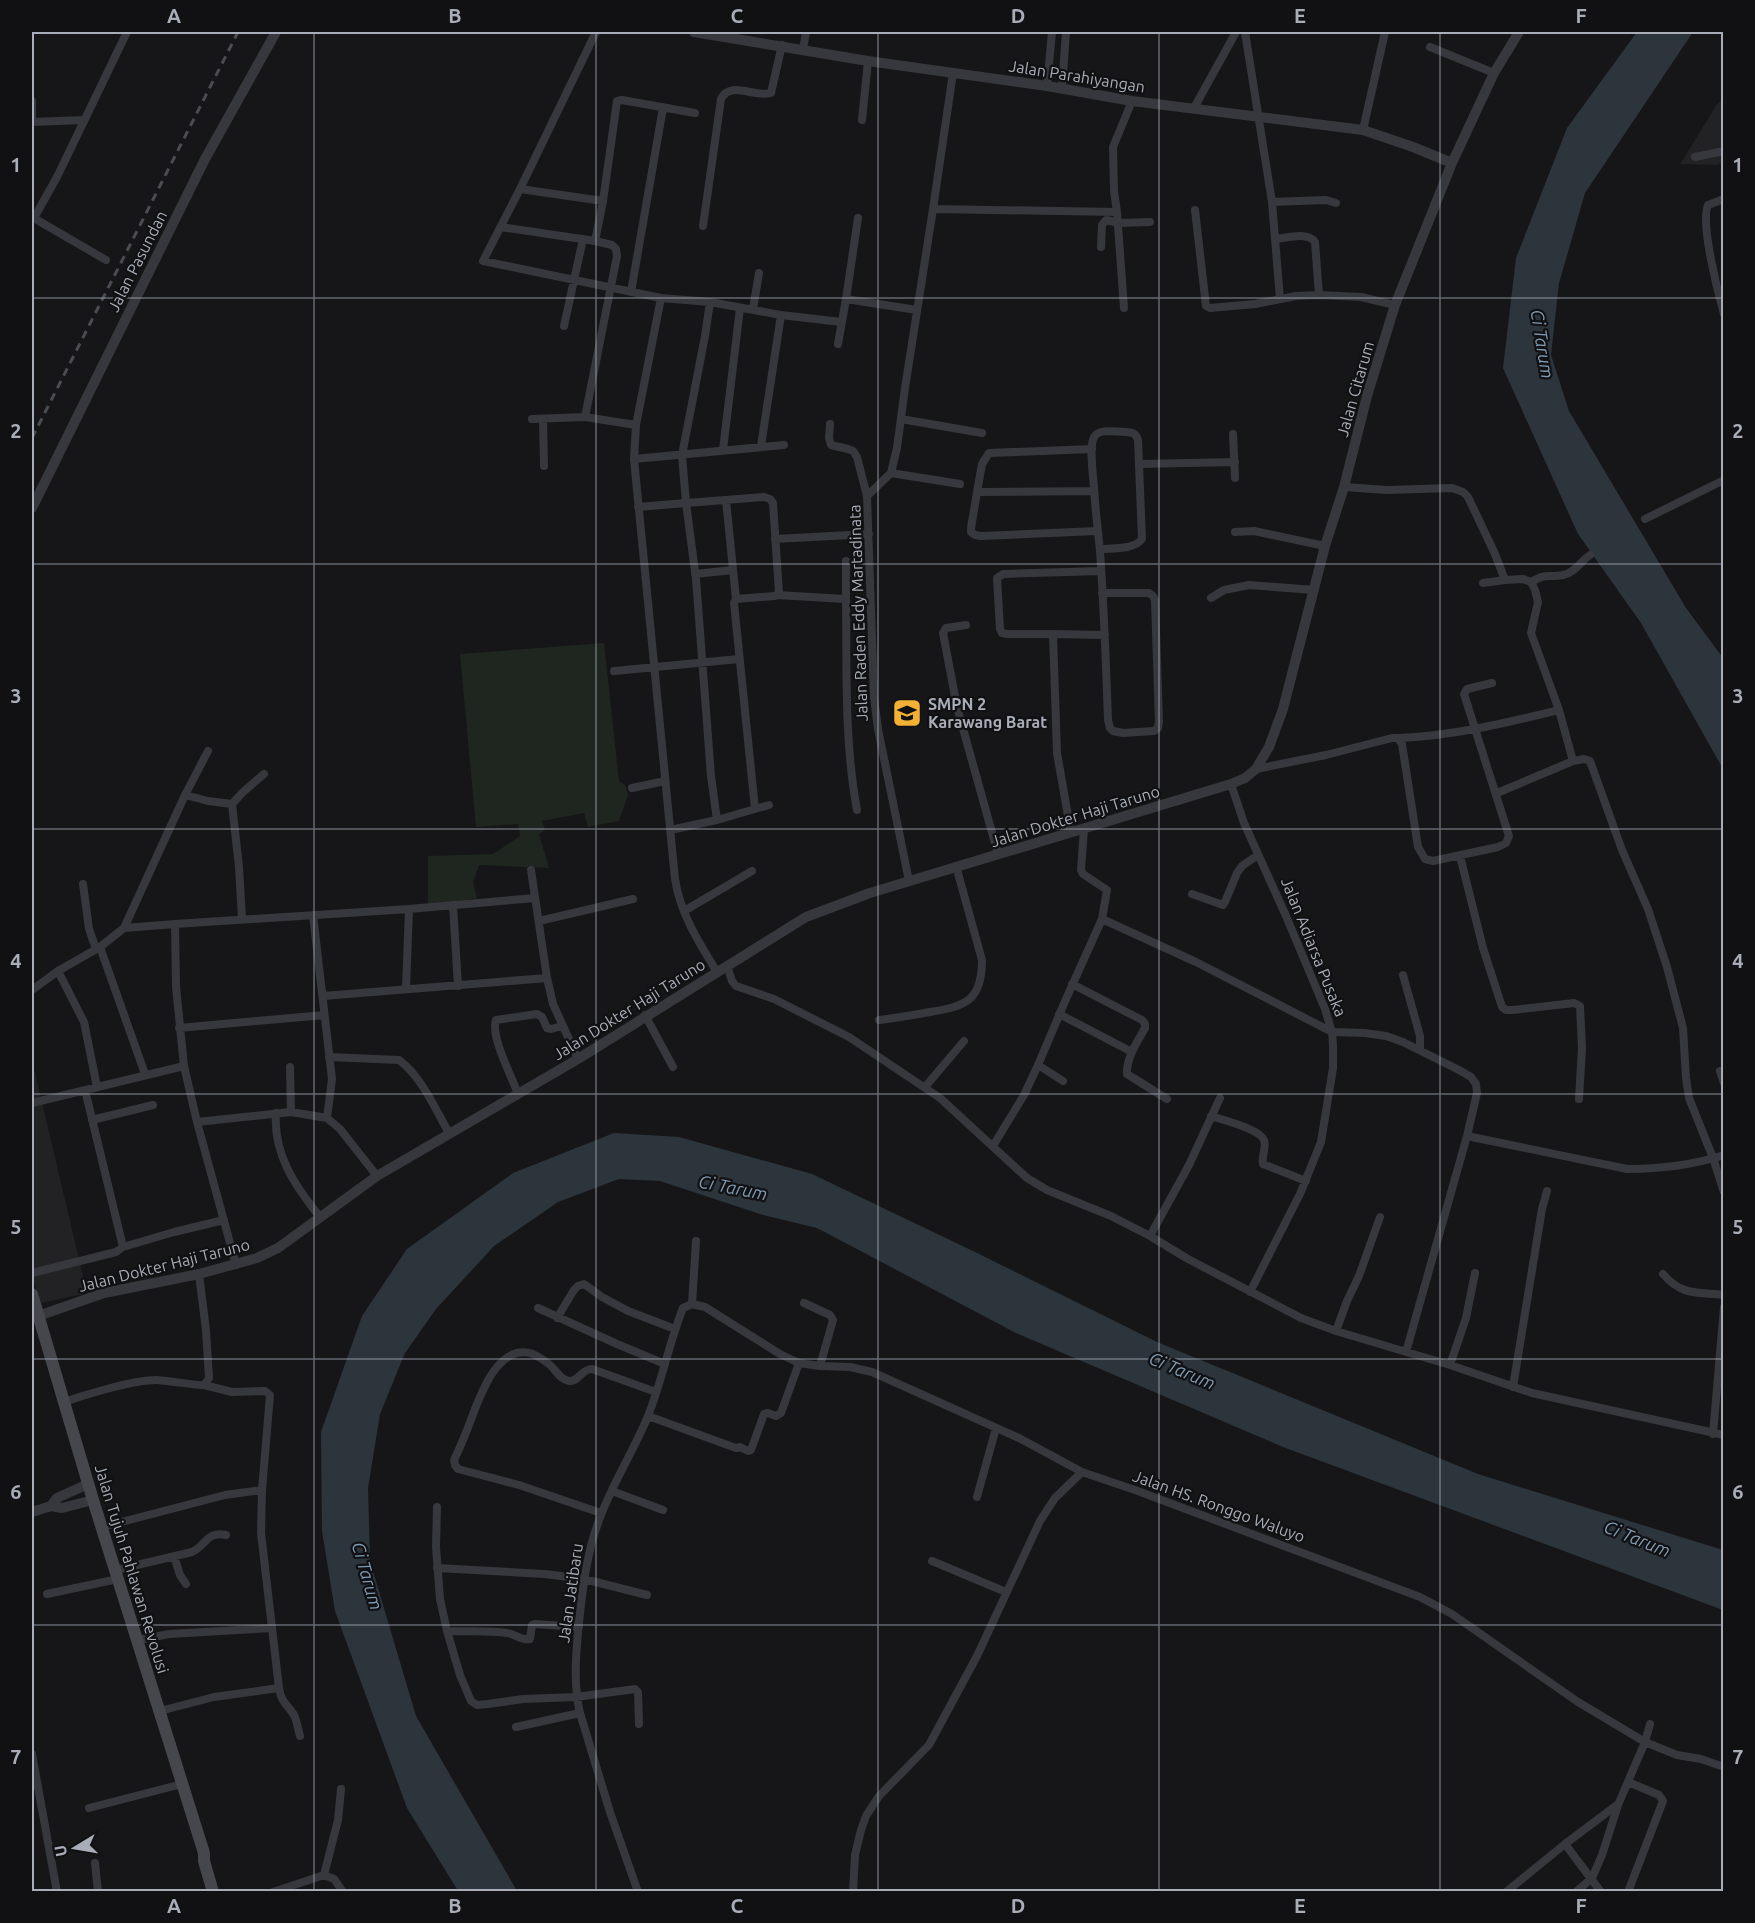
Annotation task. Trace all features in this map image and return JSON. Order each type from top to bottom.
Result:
[{"type":"main road","name":"Jalan Tujuh Pahlawan Revolusi","points":[[32,1294],[88,1484],[204,1853],[213,1892]]},
{"type":"main road","name":"Jalan Tujuh Pahlawan Revolusi","points":[[204,1853],[209,1859],[220,1892]]},
{"type":"street","points":[[106,260],[33,218],[127,32]]},
{"type":"street","name":"Jalan Pasundan","points":[[32,508],[205,159],[276,32]]},
{"type":"street","points":[[596,32],[520,189],[483,259],[485,263],[661,298],[710,302],[781,315],[841,322]]},
{"type":"street","name":"Jalan Parahiyangan","points":[[694,32],[711,33],[868,61],[1132,100],[1363,130],[1452,163]]},
{"type":"street","points":[[803,49],[806,32]]},
{"type":"street","points":[[1047,86],[1052,32]]},
{"type":"street","points":[[1062,88],[1066,32]]},
{"type":"street","points":[[1194,108],[1236,32]]},
{"type":"street","points":[[1245,32],[1272,202],[1280,299]]},
{"type":"street","points":[[1363,130],[1384,32]]},
{"type":"street","name":"Jalan Citarum","points":[[1256,769],[1269,747],[1283,709],[1325,546],[1395,305],[1452,163],[1494,73],[1519,32]]},
{"type":"street","points":[[703,226],[721,99],[726,91],[734,89],[760,94],[771,93],[774,88],[782,45]]},
{"type":"street","points":[[1430,47],[1494,73]]},
{"type":"street","points":[[862,120],[868,61]]},
{"type":"street","points":[[953,73],[897,448],[891,473],[960,484]]},
{"type":"street","points":[[596,241],[617,102],[622,100],[695,113]]},
{"type":"street","points":[[1124,308],[1119,223],[1114,190],[1113,147],[1132,100]]},
{"type":"street","points":[[32,101],[32,122],[84,120]]},
{"type":"street","points":[[631,292],[663,108]]},
{"type":"street","points":[[1695,157],[1724,151]]},
{"type":"street","points":[[520,189],[603,201]]},
{"type":"street","points":[[1724,199],[1708,205],[1706,218],[1713,274],[1724,314]]},
{"type":"street","points":[[1272,202],[1326,200],[1333,201],[1335,204]]},
{"type":"street","points":[[933,209],[1117,212]]},
{"type":"street","points":[[1195,210],[1206,306],[1210,308],[1319,295],[1361,297],[1395,305]]},
{"type":"street","points":[[838,344],[858,218]]},
{"type":"street","points":[[1101,247],[1103,222],[1106,220],[1119,223],[1150,222]]},
{"type":"street","points":[[501,227],[596,241],[612,245],[616,249],[617,256],[585,417]]},
{"type":"street","points":[[1275,239],[1307,236],[1312,238],[1315,242],[1319,295]]},
{"type":"street","points":[[564,326],[583,239]]},
{"type":"street","points":[[753,309],[759,273]]},
{"type":"street","points":[[661,298],[636,425],[634,459],[675,879],[684,911],[722,969],[736,986],[774,999],[849,1037],[940,1098],[993,1146],[1004,1159],[1037,1184],[1111,1216],[1250,1292],[1301,1317],[1336,1331],[1450,1365],[1513,1388],[1724,1435]]},
{"type":"street","points":[[846,299],[917,310]]},
{"type":"street","points":[[710,302],[682,454],[717,820]]},
{"type":"street","points":[[723,450],[740,308]]},
{"type":"street","points":[[761,446],[781,315]]},
{"type":"street","points":[[532,420],[585,417],[636,425]]},
{"type":"street","points":[[901,418],[982,433]]},
{"type":"street","points":[[543,419],[544,466]]},
{"type":"street","points":[[830,424],[831,445],[853,451],[857,457],[867,496]]},
{"type":"street","points":[[1100,549],[1131,546],[1138,544],[1142,539],[1138,440],[1132,432],[1098,433],[1094,436],[1092,449],[1110,728],[1123,733],[1154,731],[1158,728],[1159,722],[1155,600],[1149,593],[1102,593]]},
{"type":"street","points":[[1233,434],[1235,478]]},
{"type":"street","points":[[634,459],[784,445]]},
{"type":"street","points":[[1092,449],[989,453],[982,464],[971,532],[975,535],[1004,536],[1097,531]]},
{"type":"street","points":[[1140,464],[1235,462]]},
{"type":"street","name":"Jalan Raden Eddy Martadinata","points":[[891,473],[867,496],[874,697],[878,729],[909,881]]},
{"type":"street","points":[[1645,519],[1724,480]]},
{"type":"street","points":[[1344,487],[1387,490],[1458,489],[1468,497],[1495,554],[1504,580]]},
{"type":"street","points":[[977,492],[1094,491]]},
{"type":"street","points":[[638,507],[764,497],[770,499],[773,503],[780,588],[777,595]]},
{"type":"street","points":[[726,500],[736,599],[734,603],[739,659],[755,809]]},
{"type":"street","points":[[1235,532],[1254,531],[1325,546]]},
{"type":"street","points":[[775,539],[869,534]]},
{"type":"street","points":[[1531,582],[1542,576],[1572,572],[1590,555]]},
{"type":"street","points":[[846,561],[847,735],[857,810]]},
{"type":"street","points":[[695,574],[733,570]]},
{"type":"street","points":[[1101,571],[1003,574],[997,578],[1000,629],[1002,633],[1007,634],[1105,634]]},
{"type":"street","points":[[1483,583],[1523,579],[1531,582],[1538,602],[1531,633],[1559,710],[1573,761]]},
{"type":"street","points":[[1211,598],[1224,590],[1240,586],[1314,590]]},
{"type":"street","points":[[736,599],[777,595],[846,599]]},
{"type":"street","points":[[966,626],[946,628],[943,633],[957,707],[998,854]]},
{"type":"street","points":[[1053,634],[1058,753],[1071,833]]},
{"type":"street","points":[[614,671],[739,659]]},
{"type":"street","points":[[1398,738],[1402,744],[1418,848],[1425,859],[1433,861],[1460,856],[1506,843],[1509,836],[1497,793],[1464,694],[1467,689],[1492,683]]},
{"type":"street","points":[[1256,769],[1392,738],[1434,737],[1476,730],[1559,710]]},
{"type":"street","points":[[32,990],[58,971],[98,948],[124,927],[184,795],[208,751]]},
{"type":"street","points":[[1497,793],[1573,761],[1584,759],[1590,761],[1622,850],[1651,918],[1667,967],[1683,1028],[1684,1065],[1689,1098],[1724,1192]]},
{"type":"street","name":"Jalan Dokter Haji Taruno","points":[[38,1316],[114,1291],[236,1265],[278,1248],[377,1176],[578,1059],[645,1015],[806,917],[859,897],[956,866],[1232,784],[1245,778],[1256,769]]},
{"type":"street","points":[[242,919],[240,867],[232,804],[264,774]]},
{"type":"street","points":[[632,788],[665,782]]},
{"type":"street","name":"Jalan Adiarsa Pusaka","points":[[1232,784],[1244,823],[1325,1009],[1332,1032],[1333,1068],[1322,1142],[1306,1181],[1250,1292]]},
{"type":"street","points":[[184,795],[232,804]]},
{"type":"street","points":[[670,830],[717,820],[769,805]]},
{"type":"street","points":[[993,1146],[1024,1095],[1102,919],[1107,890],[1083,874],[1081,870],[1084,829]]},
{"type":"street","points":[[1192,894],[1222,905],[1242,866],[1258,855]]},
{"type":"street","points":[[1460,856],[1483,948],[1502,1007],[1514,1010],[1574,1003],[1580,1006],[1582,1048],[1579,1099]]},
{"type":"street","points":[[879,1020],[954,1008],[966,1003],[975,994],[982,972],[982,960],[956,866]]},
{"type":"street","points":[[531,870],[553,1004],[578,1059]]},
{"type":"street","points":[[684,911],[752,871]]},
{"type":"street","points":[[83,884],[89,929],[145,1074]]},
{"type":"street","points":[[124,927],[410,909],[535,898]]},
{"type":"street","points":[[539,921],[633,899]]},
{"type":"street","points":[[453,905],[458,986]]},
{"type":"street","points":[[406,989],[410,909]]},
{"type":"street","points":[[313,915],[332,1079],[327,1118]]},
{"type":"street","points":[[1102,919],[1196,962],[1332,1032],[1386,1036],[1420,1050],[1471,1077],[1476,1084],[1477,1093],[1467,1136],[1406,1352]]},
{"type":"street","points":[[175,924],[179,1028],[184,1066],[236,1265]]},
{"type":"street","points":[[58,971],[84,1022],[97,1087]]},
{"type":"street","points":[[1403,975],[1420,1036],[1420,1050]]},
{"type":"street","points":[[322,996],[547,978]]},
{"type":"street","points":[[1072,984],[1142,1020],[1145,1028],[1132,1052],[1126,1069],[1127,1074],[1167,1099]]},
{"type":"street","points":[[518,1094],[494,1028],[496,1020],[537,1014],[542,1017],[547,1028],[562,1026]]},
{"type":"street","points":[[1059,1014],[1132,1052]]},
{"type":"street","points":[[645,1015],[673,1067]]},
{"type":"street","points":[[179,1028],[324,1016]]},
{"type":"street","points":[[925,1087],[964,1041]]},
{"type":"street","points":[[329,1057],[399,1060],[424,1089],[449,1134]]},
{"type":"street","points":[[1038,1065],[1063,1081]]},
{"type":"street","points":[[32,1103],[184,1066]]},
{"type":"street","points":[[290,1067],[291,1112]]},
{"type":"street","points":[[1720,1071],[1724,1083]]},
{"type":"street","points":[[85,1090],[123,1247]]},
{"type":"street","points":[[1150,1236],[1184,1175],[1220,1098]]},
{"type":"street","points":[[92,1120],[153,1105]]},
{"type":"street","points":[[197,1122],[291,1112],[327,1118],[346,1137],[377,1176]]},
{"type":"street","points":[[276,1113],[277,1139],[284,1164],[302,1194],[320,1217]]},
{"type":"street","points":[[1211,1116],[1259,1133],[1265,1144],[1263,1164],[1306,1181]]},
{"type":"street","points":[[1467,1136],[1627,1169],[1651,1169],[1724,1155]]},
{"type":"street","points":[[1513,1388],[1542,1209],[1547,1191]]},
{"type":"street","points":[[1336,1331],[1380,1217]]},
{"type":"street","points":[[32,1273],[224,1221]]},
{"type":"street","points":[[692,1304],[696,1241]]},
{"type":"street","points":[[1450,1365],[1466,1318],[1475,1273]]},
{"type":"street","points":[[199,1274],[208,1353],[209,1378],[204,1385]]},
{"type":"street","points":[[1663,1274],[1673,1285],[1684,1291],[1724,1295]]},
{"type":"street","points":[[557,1318],[574,1290],[584,1284],[628,1311],[675,1329]]},
{"type":"street","points":[[804,1303],[830,1315],[833,1320],[820,1366]]},
{"type":"street","name":"Jalan Jatibaru","points":[[638,1892],[615,1828],[580,1713],[576,1697],[576,1655],[584,1579],[601,1513],[648,1416],[683,1308],[692,1304]]},
{"type":"street","name":"Jalan HS. Ronggo Waluyo","points":[[692,1304],[705,1307],[780,1354],[800,1363],[850,1367],[872,1372],[1019,1438],[1082,1472],[1420,1598],[1452,1614],[1578,1702],[1644,1742],[1677,1755],[1701,1759],[1724,1767]]},
{"type":"street","points":[[1713,1434],[1724,1307]]},
{"type":"street","points":[[538,1308],[665,1364]]},
{"type":"street","points":[[601,1513],[519,1485],[458,1469],[455,1466],[454,1460],[481,1393],[495,1368],[515,1354],[526,1352],[546,1362],[565,1380],[572,1381],[583,1371],[592,1369],[656,1392]]},
{"type":"street","points":[[648,1416],[736,1448],[751,1450],[764,1414],[776,1416],[781,1413],[800,1363]]},
{"type":"street","points":[[64,1402],[152,1380],[173,1380],[232,1392],[266,1391],[270,1395],[262,1490],[261,1533],[281,1699],[297,1721],[300,1736]]},
{"type":"street","points":[[977,1497],[996,1428]]},
{"type":"street","points":[[853,1892],[855,1855],[866,1816],[879,1796],[929,1745],[977,1656],[1040,1521],[1055,1498],[1082,1472]]},
{"type":"street","points":[[51,1506],[57,1498],[88,1484]]},
{"type":"street","points":[[102,1527],[225,1494],[262,1490]]},
{"type":"street","points":[[612,1491],[663,1510]]},
{"type":"street","points":[[32,1512],[51,1506],[62,1508],[93,1500]]},
{"type":"street","points":[[437,1507],[437,1568],[440,1599],[447,1631],[467,1695],[471,1701],[477,1705],[557,1696],[576,1697],[637,1689],[639,1724]]},
{"type":"street","points":[[47,1594],[197,1549],[214,1533],[226,1535]]},
{"type":"street","points":[[174,1556],[180,1575],[186,1584]]},
{"type":"street","points":[[932,1561],[1006,1592]]},
{"type":"street","points":[[437,1568],[534,1573],[584,1579],[647,1594]]},
{"type":"street","points":[[447,1631],[507,1633],[527,1640],[530,1638],[532,1625],[535,1624],[579,1627]]},
{"type":"street","points":[[138,1640],[169,1634],[272,1628]]},
{"type":"street","points":[[159,1711],[214,1697],[279,1688]]},
{"type":"street","points":[[516,1728],[580,1713]]},
{"type":"street","points":[[1576,1892],[1592,1878],[1650,1724]]},
{"type":"street","points":[[32,1754],[57,1892]]},
{"type":"street","points":[[1628,1782],[1659,1795],[1663,1801],[1628,1892]]},
{"type":"street","points":[[90,1808],[182,1784]]},
{"type":"street","points":[[324,1875],[338,1820],[341,1789]]},
{"type":"street","points":[[1506,1892],[1564,1844],[1618,1805]]},
{"type":"street","points":[[1564,1844],[1601,1892]]},
{"type":"street","points":[[96,1863],[98,1892]]},
{"type":"street","points":[[273,1892],[324,1875],[334,1878],[343,1892]]},
{"type":"shaded area","points":[[1723,98],[1723,163],[1716,165],[1680,164],[1716,106]]},
{"type":"shaded area","points":[[604,643],[619,781],[625,785],[628,795],[619,821],[588,827],[584,813],[542,821],[545,830],[539,834],[549,868],[479,865],[473,882],[477,898],[428,907],[428,856],[493,854],[520,836],[518,824],[476,827],[460,654]]},
{"type":"shaded area","points":[[32,1060],[87,1293],[41,1303],[32,1276]]},
{"type":"water","name":"Ci Tarum","points":[[1637,32],[1693,32],[1585,193],[1559,283],[1551,355],[1569,411],[1686,608],[1723,658],[1723,769],[1641,623],[1578,534],[1503,368],[1516,258],[1567,128]]},
{"type":"water","name":"Ci Tarum","points":[[614,1133],[679,1137],[812,1174],[1157,1342],[1478,1474],[1723,1550],[1723,1610],[1283,1447],[1016,1333],[817,1228],[763,1215],[660,1181],[619,1179],[558,1202],[494,1246],[436,1309],[405,1353],[380,1414],[368,1488],[370,1561],[416,1716],[517,1891],[458,1891],[407,1808],[335,1611],[322,1531],[321,1432],[362,1316],[407,1249],[513,1173]]},
{"type":"railway","points":[[32,438],[238,32]]},
{"type":"place","name":"SMPN 2 Karawang Barat","points":[[907,713]]}]
